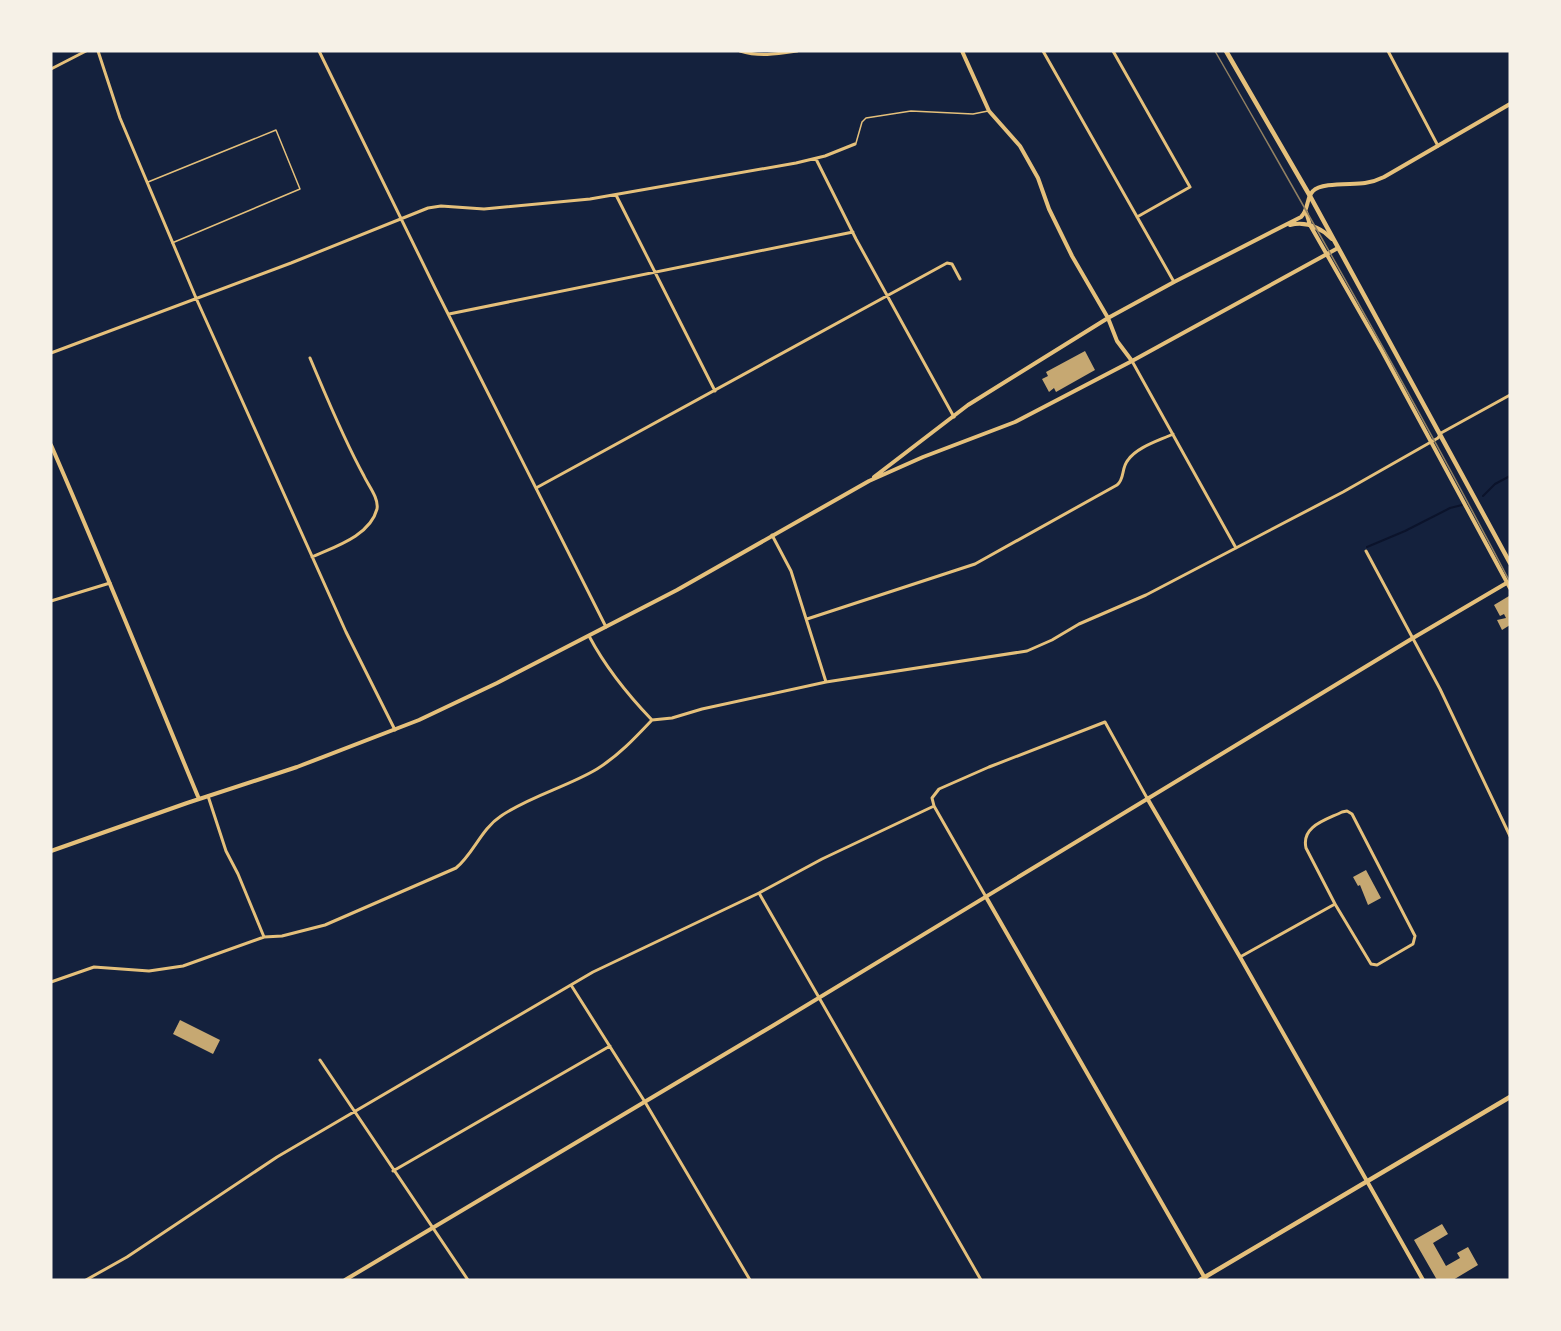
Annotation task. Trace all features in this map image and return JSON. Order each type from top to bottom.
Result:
[{"type":"main road","points":[[1226,51],[1310,196],[1510,563]]},
{"type":"main road","points":[[1204,1279],[1510,1097]]},
{"type":"street","points":[[51,69],[86,51]]},
{"type":"street","points":[[98,51],[120,118],[196,298],[346,632],[395,730]]},
{"type":"street","points":[[319,51],[606,627]]},
{"type":"street","points":[[740,51],[757,55],[797,51]]},
{"type":"street","points":[[962,51],[989,111],[1020,146],[1038,178],[1049,209],[1072,256],[1108,318],[1117,341],[1132,361],[1236,548]]},
{"type":"street","points":[[1043,51],[1174,282]]},
{"type":"street","points":[[1113,51],[1190,187],[1137,217]]},
{"type":"street","points":[[1388,51],[1438,146]]},
{"type":"street","points":[[869,481],[968,405],[1108,318],[1301,217],[1306,212],[1310,196],[1318,187],[1375,181],[1510,104]]},
{"type":"street","points":[[51,353],[435,206],[484,209],[590,200],[816,159],[855,144]]},
{"type":"street","points":[[816,159],[853,232],[954,417]]},
{"type":"street","points":[[616,195],[715,391]]},
{"type":"street","points":[[1306,212],[1310,225],[1510,588]]},
{"type":"street","points":[[1278,229],[1293,224],[1310,225],[1324,232],[1335,242]]},
{"type":"street","points":[[449,314],[853,232]]},
{"type":"street","points":[[51,851],[297,767],[395,730],[497,683],[677,590],[869,481],[923,457],[1015,423],[1338,248]]},
{"type":"street","points":[[536,488],[947,263],[952,264],[960,279]]},
{"type":"street","points":[[310,358],[357,464],[375,497],[377,506],[369,523],[355,537],[312,557]]},
{"type":"street","points":[[51,982],[94,967],[149,971],[167,969],[264,937],[282,936],[325,925],[456,868],[498,817],[596,769],[619,753],[652,720],[672,718],[702,709],[826,682],[1027,651],[1079,624],[1134,601],[1351,488],[1510,394]]},
{"type":"street","points":[[807,619],[983,560],[1117,485],[1122,480],[1125,464],[1134,453],[1173,434]]},
{"type":"street","points":[[51,445],[199,799]]},
{"type":"street","points":[[772,536],[791,571],[826,682]]},
{"type":"street","points":[[1366,551],[1444,697],[1510,836]]},
{"type":"street","points":[[345,1280],[820,997],[1508,581]]},
{"type":"street","points":[[51,601],[110,582]]},
{"type":"street","points":[[589,636],[620,685],[652,720]]},
{"type":"street","points":[[1204,1279],[934,806],[932,798],[939,789],[989,767],[1105,722],[1423,1280]]},
{"type":"street","points":[[208,796],[226,851],[238,873],[264,937]]},
{"type":"street","points":[[86,1280],[127,1257],[277,1157],[593,972],[934,806]]},
{"type":"street","points":[[1347,811],[1352,813],[1415,940],[1413,944],[1377,965],[1371,964],[1335,904],[1305,848],[1304,838],[1309,830],[1347,811]]},
{"type":"street","points":[[759,893],[981,1280]]},
{"type":"street","points":[[1240,957],[1335,904]]},
{"type":"street","points":[[571,985],[645,1102],[750,1280]]},
{"type":"street","points":[[393,1171],[610,1046]]},
{"type":"street","points":[[320,1060],[468,1280]]},
{"type":"lane","points":[[855,144],[862,122],[866,118],[911,111],[973,114],[989,111]]},
{"type":"lane","points":[[147,182],[276,130],[300,189],[172,243]]},
{"type":"building","points":[[1085,351],[1095,370],[1056,392],[1054,388],[1049,392],[1042,379],[1048,376],[1046,372]]},
{"type":"building","points":[[1509,596],[1510,625],[1502,630],[1497,620],[1506,618],[1504,614],[1500,616],[1494,605]]},
{"type":"building","points":[[1366,870],[1381,898],[1368,905],[1360,885],[1358,886],[1353,877]]},
{"type":"building","points":[[180,1020],[220,1040],[213,1054],[173,1034]]},
{"type":"building","points":[[1442,1224],[1448,1234],[1433,1243],[1446,1266],[1460,1258],[1457,1253],[1468,1247],[1478,1265],[1453,1280],[1437,1280],[1414,1240]]},
{"type":"waterway","points":[[1483,496],[1495,484],[1510,476]]},
{"type":"waterway","points":[[1367,547],[1450,508],[1462,505]]},
{"type":"tram line","points":[[1215,51],[1365,315],[1510,582]]}]
